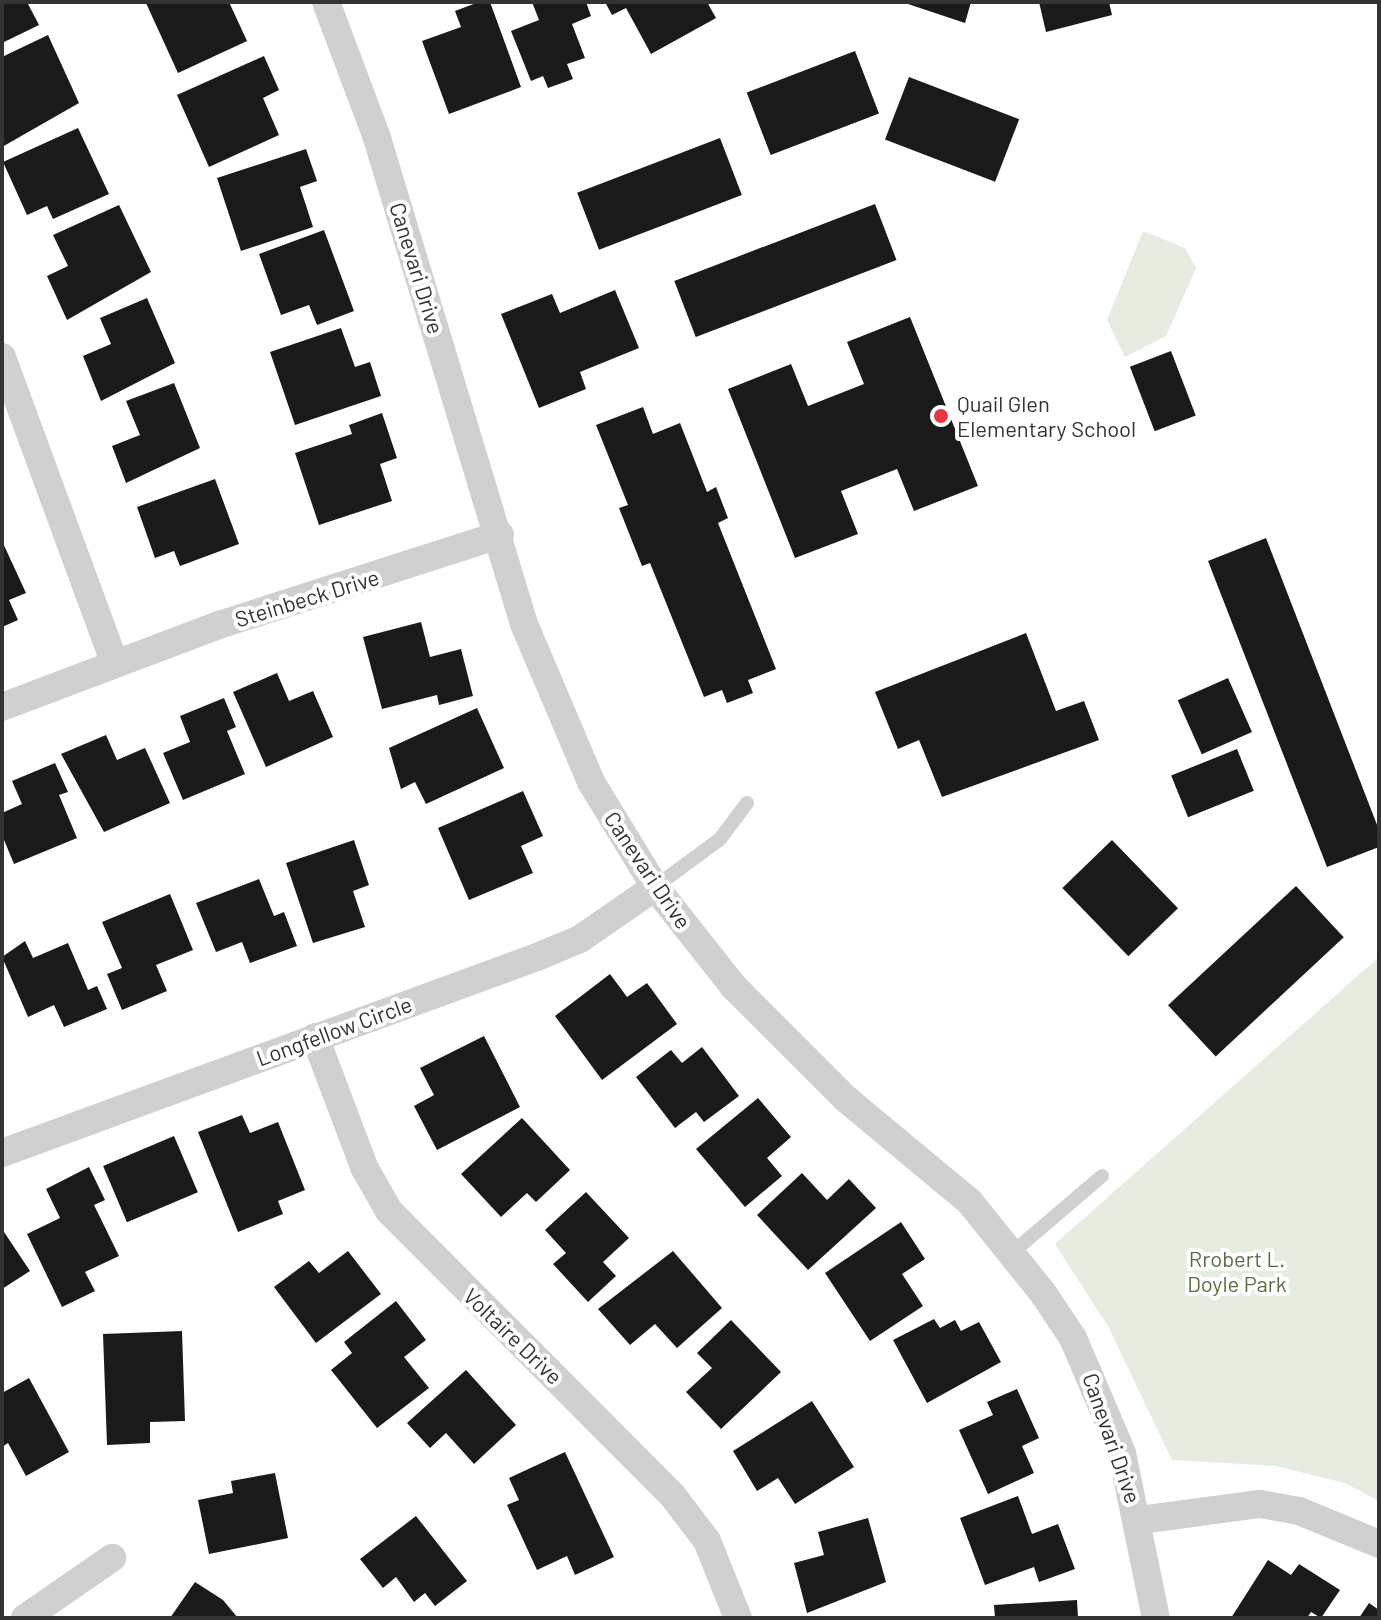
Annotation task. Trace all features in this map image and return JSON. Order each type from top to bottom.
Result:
[{"type":"street","name":"Canevari Drive","points":[[333,4],[500,535],[561,717],[655,887],[793,1049],[969,1201],[1013,1252],[1073,1338],[1100,1394],[1140,1520],[1156,1618]]},
{"type":"street","points":[[2,357],[115,664]]},
{"type":"street","name":"Steinbeck Drive","points":[[2,707],[115,664],[500,535]]},
{"type":"street","name":"Longfellow Circle","points":[[2,1153],[580,939],[655,887]]},
{"type":"street","name":"Voltaire Drive","points":[[315,1037],[364,1167],[389,1211],[673,1496],[707,1541],[738,1618]]},
{"type":"street","points":[[1140,1520],[1260,1504],[1299,1511],[1379,1544]]},
{"type":"street","points":[[25,1618],[112,1558]]},
{"type":"lane","points":[[655,887],[720,839],[747,803]]},
{"type":"lane","points":[[1013,1252],[1102,1176]]},
{"type":"green space","points":[[1143,231],[1185,248],[1196,268],[1166,336],[1125,357],[1107,320]]},
{"type":"green space","name":"Rrobert L. Doyle Park","points":[[1379,957],[1379,1501],[1345,1483],[1276,1466],[1172,1460],[1109,1328],[1055,1244]]},
{"type":"building","points":[[2,2],[27,2],[39,25],[2,43]]},
{"type":"building","points":[[229,2],[247,41],[178,73],[146,3]]},
{"type":"building","points":[[479,2],[490,2],[521,87],[449,114],[422,41],[461,27],[455,11]]},
{"type":"building","points":[[532,2],[586,2],[591,16],[572,24],[585,58],[567,64],[573,79],[548,88],[543,76],[531,81],[511,31],[539,20]]},
{"type":"building","points":[[605,2],[707,2],[716,18],[651,54],[626,8],[612,15]]},
{"type":"building","points":[[902,2],[971,2],[965,23]]},
{"type":"building","points":[[1039,2],[1109,2],[1112,15],[1046,32]]},
{"type":"building","points":[[48,35],[79,103],[2,147],[2,57]]},
{"type":"building","points":[[855,51],[879,114],[771,155],[747,93]]},
{"type":"building","points":[[264,56],[279,90],[263,98],[279,135],[209,167],[177,95]]},
{"type":"building","points":[[909,77],[1019,119],[995,182],[885,140]]},
{"type":"building","points":[[78,128],[109,194],[53,219],[47,206],[27,215],[3,162]]},
{"type":"building","points":[[720,138],[742,195],[599,250],[577,193]]},
{"type":"building","points":[[306,149],[317,181],[300,187],[313,227],[241,251],[217,178]]},
{"type":"building","points":[[875,204],[897,260],[696,337],[674,281]]},
{"type":"building","points":[[119,205],[151,272],[67,320],[47,276],[68,266],[53,235]]},
{"type":"building","points":[[324,230],[354,311],[317,325],[309,305],[281,315],[259,254]]},
{"type":"building","points":[[615,290],[639,348],[580,372],[586,389],[539,408],[501,314],[552,294],[560,313]]},
{"type":"building","points":[[147,298],[175,363],[101,401],[83,356],[111,344],[100,318]]},
{"type":"building","points":[[910,317],[978,486],[914,511],[897,469],[841,491],[858,534],[795,558],[728,389],[791,364],[808,406],[864,384],[847,342]]},
{"type":"building","points":[[341,328],[355,367],[370,362],[381,396],[295,425],[270,352]]},
{"type":"building","points":[[1171,351],[1196,415],[1155,431],[1130,367]]},
{"type":"building","points":[[174,383],[200,448],[126,483],[112,446],[140,435],[126,401]]},
{"type":"building","points":[[643,407],[653,434],[680,423],[707,492],[716,487],[728,518],[718,523],[776,669],[748,680],[753,693],[727,703],[722,690],[704,697],[650,563],[642,566],[619,508],[628,505],[596,425]]},
{"type":"building","points":[[382,413],[397,458],[380,464],[392,501],[319,525],[295,453],[352,434],[349,425]]},
{"type":"building","points":[[215,479],[239,544],[180,566],[174,551],[155,558],[137,507]]},
{"type":"building","points":[[1266,538],[1379,830],[1379,847],[1327,867],[1208,561]]},
{"type":"building","points":[[2,541],[26,593],[9,600],[18,620],[2,627]]},
{"type":"building","points":[[421,622],[430,657],[461,649],[473,696],[439,705],[437,695],[382,709],[363,637]]},
{"type":"building","points":[[1026,633],[1056,711],[1084,701],[1099,740],[942,797],[919,740],[898,749],[875,692]]},
{"type":"building","points":[[277,673],[289,701],[313,691],[333,737],[266,767],[233,692]]},
{"type":"building","points":[[1228,678],[1252,732],[1202,754],[1178,700]]},
{"type":"building","points":[[224,698],[236,727],[227,731],[245,774],[183,800],[163,753],[190,742],[180,716]]},
{"type":"building","points":[[477,708],[504,768],[426,804],[415,782],[401,789],[389,748]]},
{"type":"building","points":[[106,735],[117,760],[145,748],[170,803],[104,832],[61,754]]},
{"type":"building","points":[[1237,749],[1254,791],[1188,817],[1171,776]]},
{"type":"building","points":[[55,763],[68,792],[59,795],[77,838],[14,864],[2,835],[2,813],[22,804],[12,781]]},
{"type":"building","points":[[523,791],[543,836],[521,846],[533,873],[469,900],[438,828]]},
{"type":"building","points":[[354,840],[369,885],[353,891],[365,927],[313,943],[286,863]]},
{"type":"building","points":[[1112,840],[1178,908],[1128,956],[1062,888]]},
{"type":"building","points":[[259,879],[274,916],[284,912],[297,946],[250,963],[242,942],[216,952],[196,903]]},
{"type":"building","points":[[1296,886],[1344,937],[1216,1057],[1168,1005]]},
{"type":"building","points":[[170,894],[193,950],[156,965],[167,991],[122,1010],[107,974],[122,968],[102,922]]},
{"type":"building","points":[[25,941],[33,958],[68,943],[88,990],[97,986],[107,1009],[64,1027],[54,1005],[28,1017],[2,957]]},
{"type":"building","points":[[610,974],[627,997],[647,983],[677,1024],[602,1080],[555,1016]]},
{"type":"building","points":[[484,1036],[520,1107],[437,1150],[414,1106],[434,1095],[420,1068]]},
{"type":"building","points":[[702,1047],[739,1096],[704,1122],[696,1112],[675,1128],[636,1077],[671,1050],[682,1063]]},
{"type":"building","points":[[758,1098],[791,1137],[767,1158],[782,1176],[745,1207],[696,1149]]},
{"type":"building","points":[[242,1115],[250,1133],[278,1122],[305,1190],[278,1201],[283,1214],[238,1232],[198,1132]]},
{"type":"building","points":[[522,1118],[570,1170],[536,1202],[527,1193],[501,1217],[461,1174]]},
{"type":"building","points":[[174,1136],[198,1192],[127,1222],[103,1166]]},
{"type":"building","points":[[89,1167],[105,1200],[94,1205],[119,1256],[85,1272],[95,1291],[62,1307],[27,1234],[60,1218],[46,1189]]},
{"type":"building","points":[[802,1173],[827,1200],[849,1179],[876,1208],[808,1270],[757,1215]]},
{"type":"building","points":[[586,1192],[629,1238],[603,1262],[616,1276],[588,1302],[553,1264],[566,1253],[545,1230]]},
{"type":"building","points":[[901,1222],[925,1259],[902,1274],[923,1306],[870,1341],[825,1273]]},
{"type":"building","points":[[2,1233],[30,1271],[2,1289]]},
{"type":"building","points":[[348,1251],[381,1294],[316,1343],[274,1287],[309,1261],[319,1273]]},
{"type":"building","points":[[673,1251],[722,1308],[677,1348],[655,1324],[630,1345],[598,1309]]},
{"type":"building","points":[[396,1301],[426,1340],[404,1357],[429,1388],[377,1428],[331,1370],[352,1353],[344,1342]]},
{"type":"building","points":[[934,1319],[940,1328],[955,1320],[961,1331],[979,1322],[1001,1362],[927,1403],[893,1340]]},
{"type":"building","points":[[731,1320],[781,1372],[721,1429],[686,1392],[712,1368],[697,1353]]},
{"type":"building","points":[[182,1331],[185,1421],[150,1422],[150,1443],[107,1445],[103,1334]]},
{"type":"building","points":[[466,1370],[516,1425],[474,1464],[446,1433],[430,1448],[407,1423]]},
{"type":"building","points":[[29,1378],[69,1452],[26,1476],[8,1443],[2,1447],[2,1393]]},
{"type":"building","points":[[1017,1389],[1039,1438],[1022,1446],[1034,1473],[988,1494],[959,1430],[993,1415],[987,1402]]},
{"type":"building","points":[[812,1401],[854,1467],[795,1504],[778,1478],[757,1491],[733,1451]]},
{"type":"building","points":[[565,1452],[614,1557],[575,1575],[567,1556],[537,1570],[507,1505],[519,1500],[509,1478]]},
{"type":"building","points":[[275,1473],[288,1538],[209,1554],[198,1500],[233,1493],[231,1481]]},
{"type":"building","points":[[1018,1496],[1032,1534],[1058,1524],[1075,1569],[1039,1582],[1034,1567],[985,1585],[960,1518]]},
{"type":"building","points":[[416,1516],[467,1581],[435,1606],[425,1593],[414,1602],[396,1577],[383,1588],[360,1559]]},
{"type":"building","points":[[868,1518],[886,1582],[807,1613],[794,1563],[824,1555],[818,1532]]},
{"type":"building","points":[[1268,1560],[1291,1575],[1299,1564],[1340,1590],[1321,1618],[1311,1612],[1307,1618],[1231,1618]]},
{"type":"building","points":[[195,1582],[223,1600],[238,1618],[170,1618]]},
{"type":"building","points":[[1077,1600],[1078,1618],[995,1618],[994,1605]]},
{"type":"building","points":[[1369,1603],[1379,1610],[1379,1618],[1359,1618]]},
{"type":"place","name":"Quail Glen Elementary School","points":[[941,416]]}]
